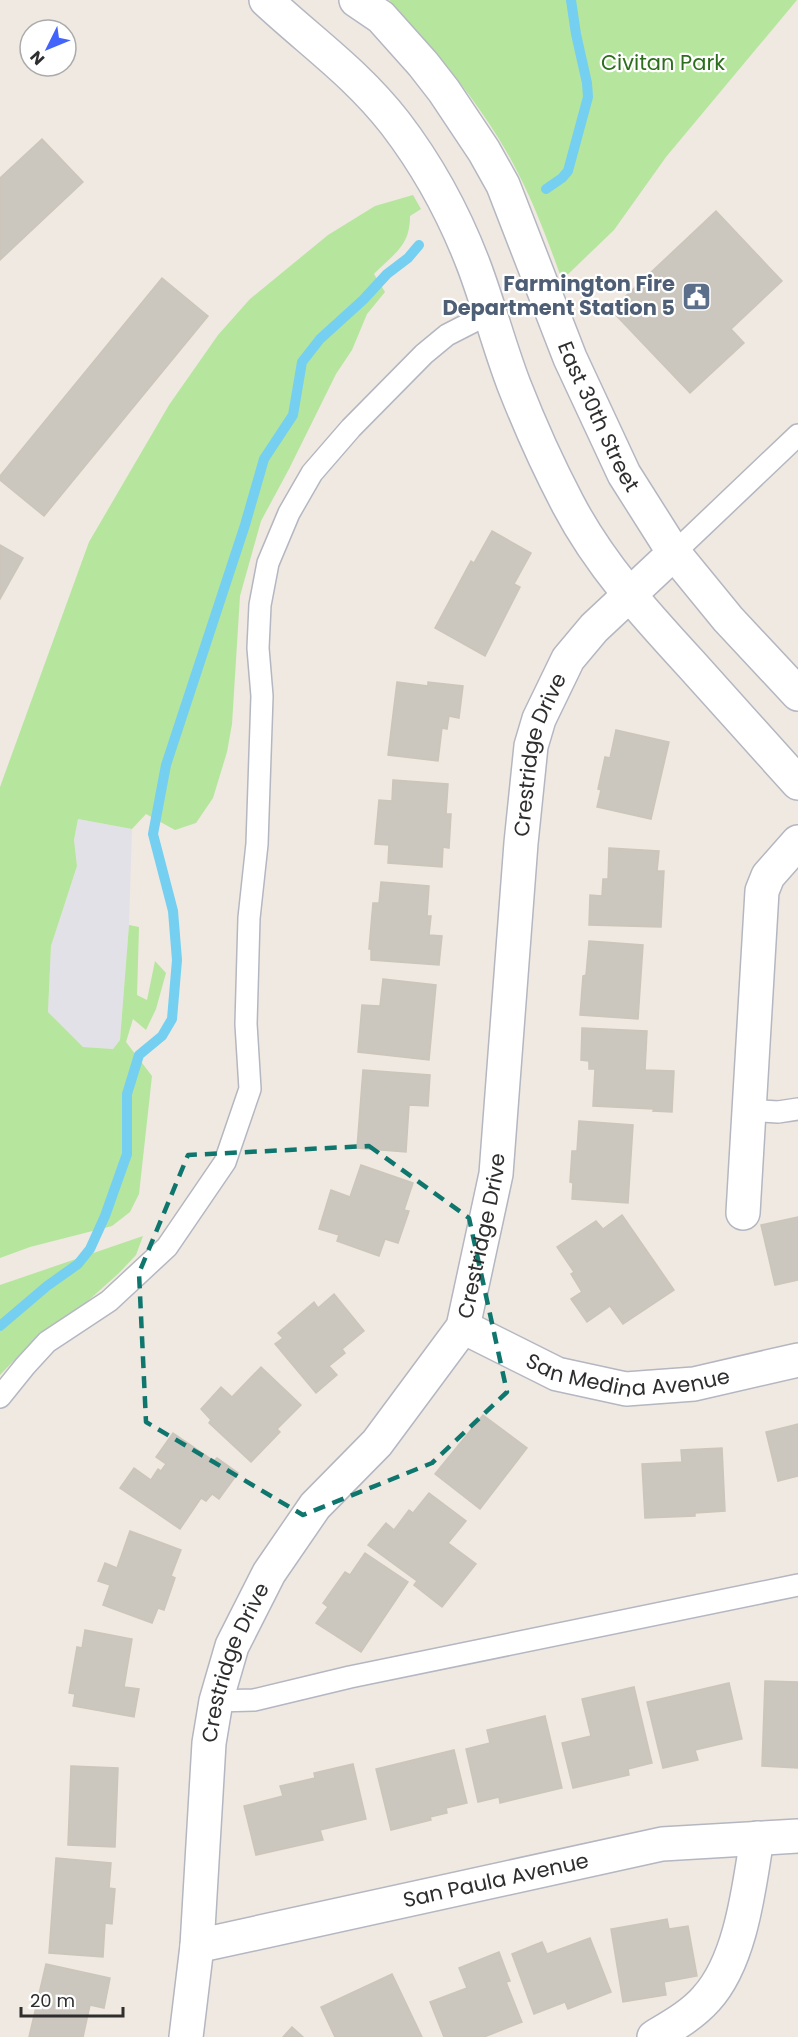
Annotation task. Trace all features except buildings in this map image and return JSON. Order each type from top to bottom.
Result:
[{"type":"street","points":[[266,0],[351,74],[396,125],[437,188],[452,215],[474,265],[514,385],[538,442],[563,495],[598,555],[628,595],[798,783]]},
{"type":"street","name":"East 30th Street","points":[[367,6],[444,91],[484,151],[503,185],[570,358],[624,474],[674,553],[729,619],[798,694]]},
{"type":"street","name":"Crestridge Drive","points":[[186,2037],[197,1946],[209,1743],[216,1701],[232,1646],[269,1573],[315,1506],[377,1443],[463,1327],[495,1174],[520,855],[531,746],[539,719],[568,659],[594,628],[674,553]]},
{"type":"street","points":[[743,1213],[762,891],[768,876],[798,842]]},
{"type":"street","name":"San Medina Avenue","points":[[463,1327],[557,1374],[626,1389],[694,1384],[798,1360]]},
{"type":"street","name":"San Paula Avenue","points":[[197,1946],[662,1844],[798,1836]]},
{"type":"street","points":[[654,2037],[697,2007],[719,1983],[729,1961],[744,1914],[757,1838]]},
{"type":"lane","points":[[0,1397],[47,1342],[108,1301],[167,1247],[225,1162],[250,1089],[246,1024],[249,918],[258,821],[262,696],[258,648],[260,605],[268,563],[290,513],[312,473],[351,428],[424,354],[447,335],[490,314]]},
{"type":"lane","points":[[674,553],[798,435]]},
{"type":"lane","points":[[748,1110],[778,1112],[798,1109]]},
{"type":"lane","points":[[216,1701],[254,1700],[351,1677],[798,1585]]},
{"type":"highlighted area","points":[[369,1146],[469,1218],[507,1392],[432,1463],[303,1515],[146,1422],[139,1273],[188,1155]]},
{"type":"shaded area","points":[[78,819],[132,829],[129,925],[120,1040],[113,1049],[83,1047],[48,1012],[51,946],[77,866],[74,840]]},
{"type":"green space","name":"Civitan Park","points":[[389,0],[797,0],[666,157],[614,230],[562,280],[525,186],[491,126],[460,82]]},
{"type":"green space","points":[[413,195],[421,209],[410,216],[407,235],[400,249],[374,274],[385,292],[367,314],[352,350],[336,374],[261,521],[240,596],[232,724],[227,752],[213,798],[196,823],[175,830],[146,814],[132,829],[78,819],[74,840],[77,866],[51,946],[48,1012],[83,1047],[113,1049],[120,1040],[129,925],[139,927],[137,995],[147,1000],[155,961],[166,973],[156,1009],[146,1030],[133,1019],[126,1042],[152,1076],[139,1194],[130,1212],[112,1226],[30,1247],[0,1258],[0,787],[89,542],[169,405],[218,335],[250,299],[328,235],[375,206]]},
{"type":"green space","points":[[143,1236],[136,1255],[119,1273],[80,1308],[33,1341],[0,1375],[0,1285]]},
{"type":"waterway","points":[[546,189],[568,171],[588,97],[571,0]]},
{"type":"waterway","points":[[0,1326],[47,1286],[78,1264],[90,1249],[105,1216],[127,1154],[127,1094],[139,1055],[162,1036],[172,1019],[177,960],[173,911],[153,834],[166,765],[245,525],[264,459],[293,415],[302,362],[320,339],[363,300],[387,274],[408,258],[419,245]]},
{"type":"place","name":"Farmington Fire Department Station 5","points":[[696,296]]}]
